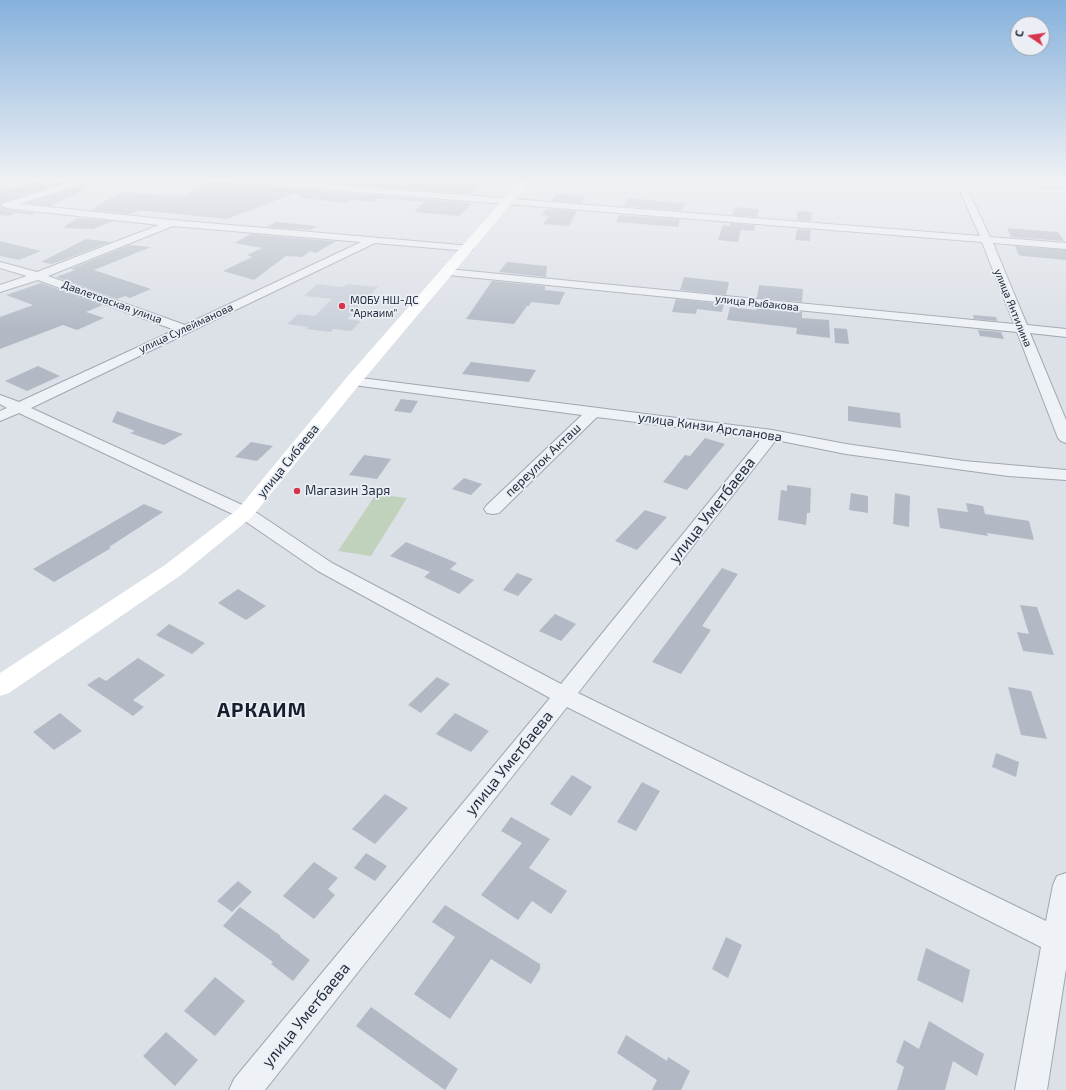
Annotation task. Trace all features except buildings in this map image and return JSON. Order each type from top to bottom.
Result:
[{"type":"main road","name":"улица Сибаева","points":[[0,686],[173,570],[245,513],[353,381],[483,231]]},
{"type":"street","name":"Давлетовская улица","points":[[0,289],[38,276],[152,231]]},
{"type":"street","name":"Давлетовская улица","points":[[265,231],[468,248]]},
{"type":"street","points":[[871,231],[1066,246]]},
{"type":"street","name":"улица Янтилина","points":[[982,231],[1066,438]]},
{"type":"street","name":"улица Сулейманова","points":[[0,417],[373,240]]},
{"type":"street","name":"Давлетовская улица","points":[[0,265],[38,276],[185,328]]},
{"type":"street","name":"улица Рыбакова","points":[[448,272],[1066,333]]},
{"type":"street","name":"улица Кинзи Арсланова","points":[[353,381],[772,435],[846,449],[964,466],[1066,475]]},
{"type":"street","points":[[0,399],[245,513],[326,567],[564,696],[1061,943]]},
{"type":"street","name":"переулок Акташ","points":[[492,509],[594,412]]},
{"type":"street","name":"улица Уметбаева","points":[[245,1090],[564,696],[772,435]]},
{"type":"street","points":[[1031,1090],[1061,943],[1066,885]]},
{"type":"shaded area","name":"МОБУ НШ-ДС \"Аркаим\"","points":[[317,284],[343,287],[347,284],[378,287],[347,319],[361,321],[351,331],[333,329],[331,332],[306,329],[308,327],[287,324],[298,314],[315,316],[332,299],[304,296]]},
{"type":"green space","points":[[376,494],[407,498],[371,556],[338,551]]},
{"type":"place","name":"МОБУ НШ-ДС \"Аркаим\"","points":[[342,306]]},
{"type":"place","name":"Магазин Заря","points":[[297,491]]},
{"type":"district","name":"АРКАИМ","points":[[262,710]]}]
